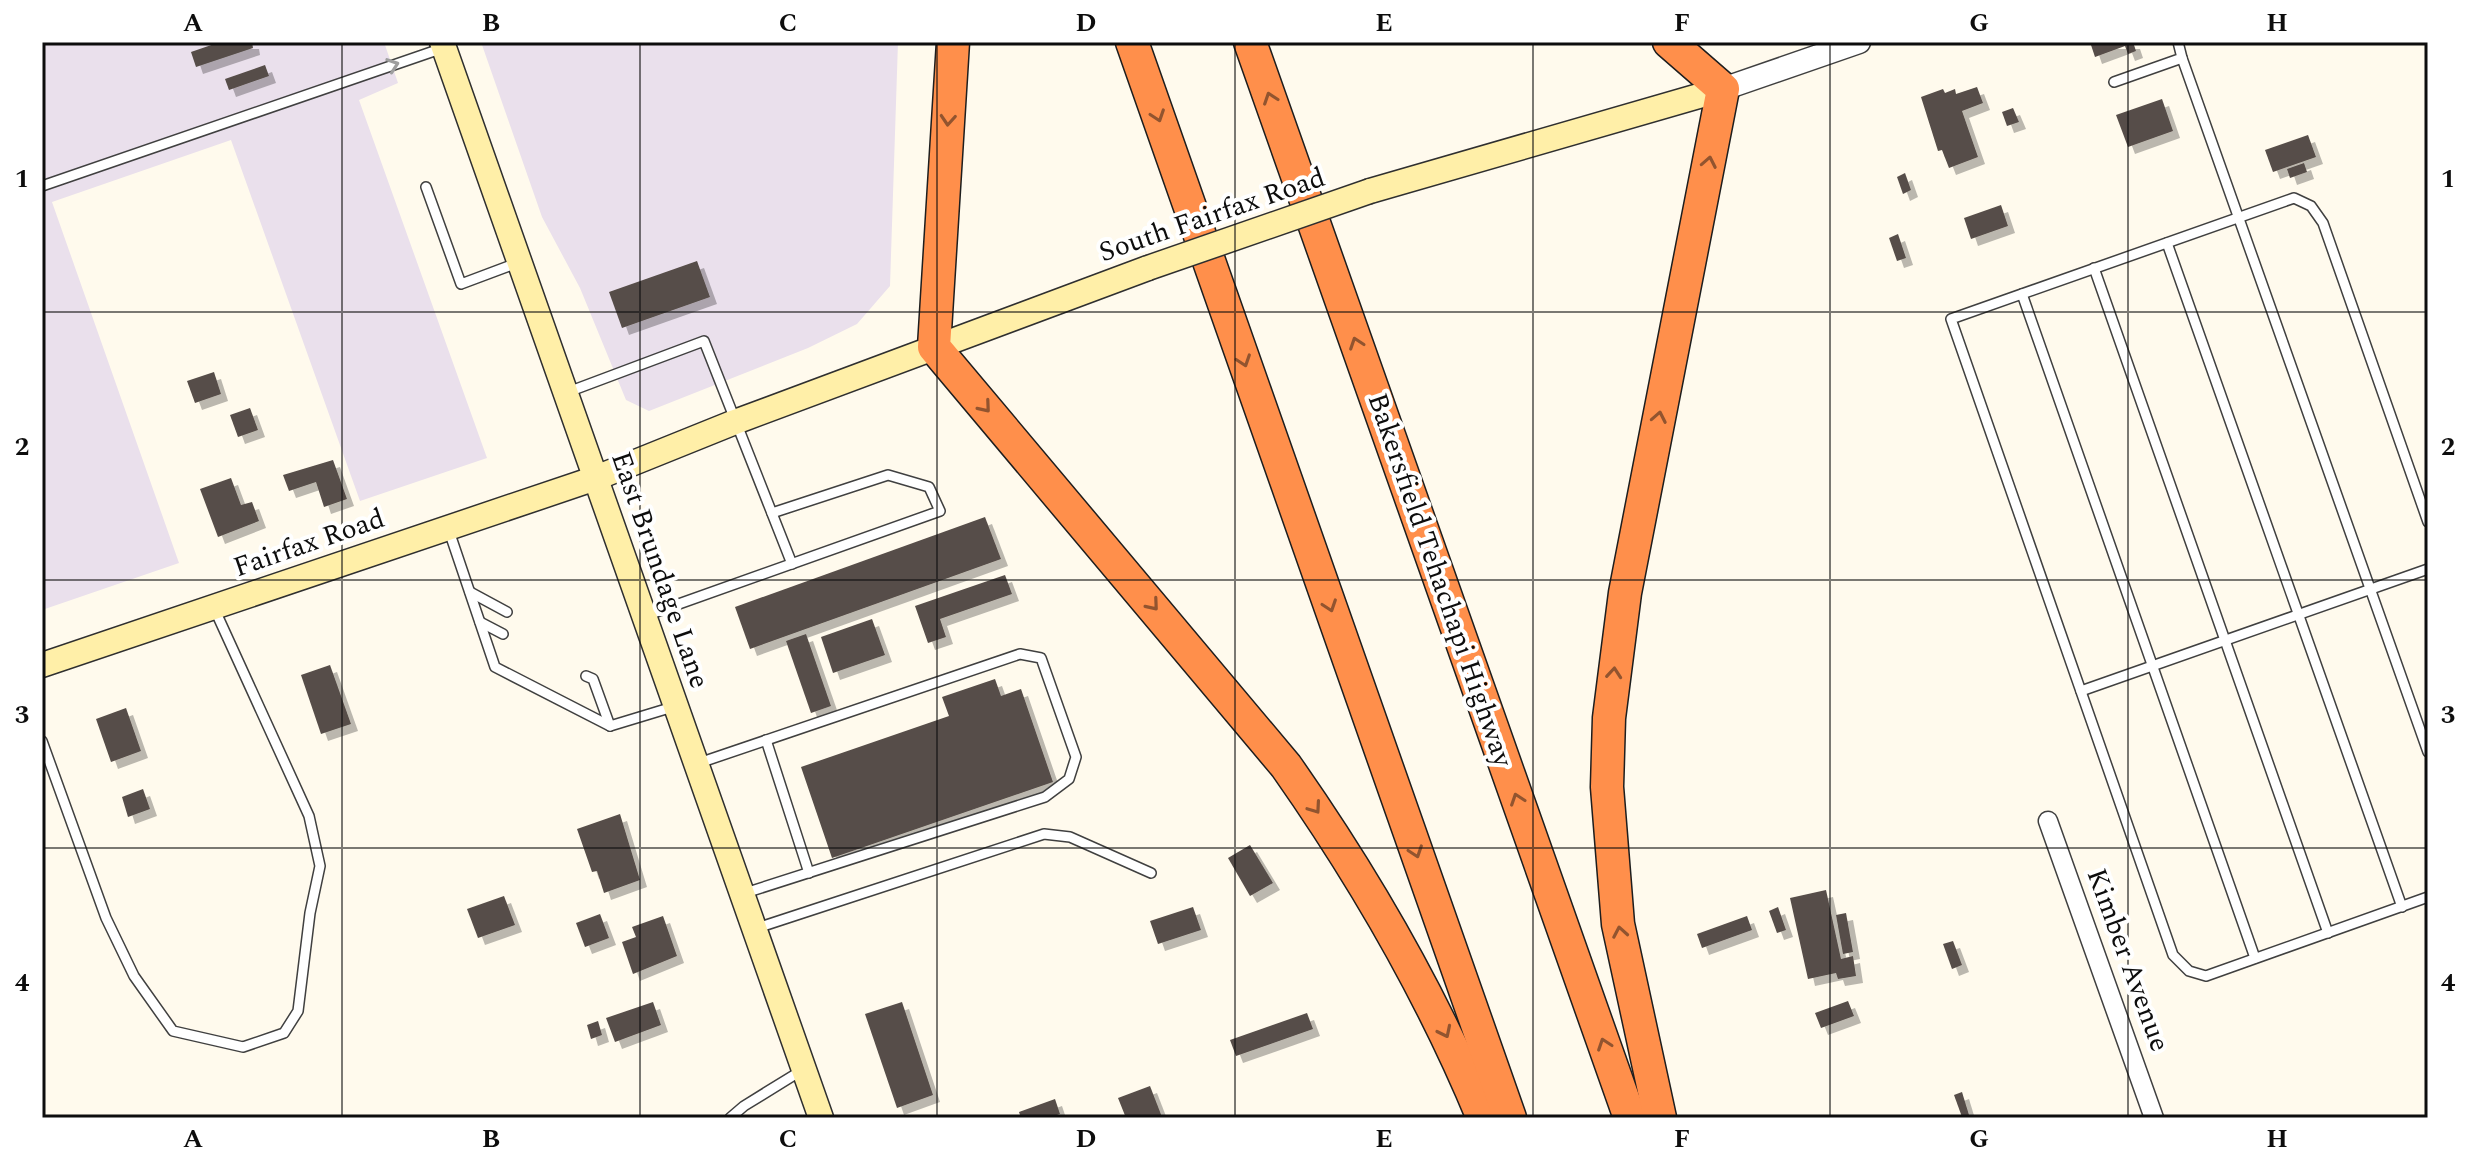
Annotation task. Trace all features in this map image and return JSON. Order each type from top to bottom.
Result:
[{"type":"highway","points":[[953,42],[934,347],[1245,713],[1294,777],[1355,868],[1418,975],[1483,1118]]},
{"type":"highway","points":[[1132,42],[1510,1118]]},
{"type":"highway","name":"Bakersfield Tehachapi Highway","points":[[1250,42],[1630,1118]]},
{"type":"highway","points":[[1660,1118],[1618,924],[1607,787],[1609,718],[1625,593],[1723,89],[1669,42]]},
{"type":"main road","name":"East Brundage Lane","points":[[443,45],[821,1118]]},
{"type":"main road","name":"South Fairfax Road","points":[[596,478],[934,347],[1370,191],[1723,89]]},
{"type":"main road","name":"Fairfax Road","points":[[42,665],[596,478]]},
{"type":"street","name":"South Fairfax Road","points":[[1723,89],[1859,42]]},
{"type":"street","name":"Kimber Avenue","points":[[2048,821],[2154,1118]]},
{"type":"lane","points":[[2178,42],[2428,752]]},
{"type":"lane","points":[[42,186],[443,45]]},
{"type":"lane","points":[[2114,82],[2182,58]]},
{"type":"lane","points":[[426,187],[461,284],[520,262]]},
{"type":"lane","points":[[2428,522],[2323,223],[2311,206],[2294,198],[1951,319],[2173,955],[2189,971],[2206,976],[2428,897]]},
{"type":"lane","points":[[2167,243],[2402,907]]},
{"type":"lane","points":[[2094,268],[2328,933]]},
{"type":"lane","points":[[2022,294],[2255,958]]},
{"type":"lane","points":[[566,392],[704,341],[792,564]]},
{"type":"lane","points":[[645,616],[940,511],[929,487],[888,475],[772,513]]},
{"type":"lane","points":[[448,528],[495,667],[610,726],[676,705]]},
{"type":"lane","points":[[2081,691],[2428,569]]},
{"type":"lane","points":[[470,592],[507,612]]},
{"type":"lane","points":[[42,741],[106,918],[134,976],[173,1031],[243,1047],[284,1033],[298,1011],[310,913],[320,866],[309,816],[213,607]]},
{"type":"lane","points":[[480,622],[503,634]]},
{"type":"lane","points":[[697,764],[1020,654],[1041,658],[1076,757],[1069,779],[1045,797],[742,894]]},
{"type":"lane","points":[[590,675],[610,726]]},
{"type":"lane","points":[[766,740],[809,873]]},
{"type":"lane","points":[[754,929],[1044,834],[1070,837],[1151,873]]},
{"type":"lane","points":[[730,1118],[804,1069]]},
{"type":"shaded area","points":[[42,42],[384,42],[398,83],[359,100],[487,458],[360,501],[231,140],[52,202],[179,563],[42,610]]},
{"type":"shaded area","points":[[481,42],[898,42],[890,286],[857,324],[808,348],[649,411],[626,400],[580,288],[542,217]]},
{"type":"building","points":[[220,42],[252,42],[253,48],[196,67],[191,52]]},
{"type":"building","points":[[2090,42],[2133,42],[2136,51],[2128,54],[2125,46],[2095,57]]},
{"type":"building","points":[[265,65],[269,76],[229,90],[225,79]]},
{"type":"building","points":[[1977,87],[1983,103],[1962,111],[1978,157],[1949,168],[1942,150],[1938,151],[1921,97],[1943,89],[1945,93],[1955,89],[1956,94]]},
{"type":"building","points":[[2162,99],[2173,131],[2128,147],[2116,115]]},
{"type":"building","points":[[2013,108],[2019,122],[2007,126],[2002,112]]},
{"type":"building","points":[[2308,135],[2316,157],[2273,172],[2265,150]]},
{"type":"building","points":[[2304,163],[2307,172],[2290,178],[2287,169]]},
{"type":"building","points":[[1905,173],[1911,190],[1903,194],[1897,177]]},
{"type":"building","points":[[2001,205],[2008,226],[1971,239],[1964,218]]},
{"type":"building","points":[[1898,234],[1906,258],[1897,261],[1889,238]]},
{"type":"building","points":[[697,261],[710,297],[622,328],[609,292]]},
{"type":"building","points":[[214,372],[221,394],[195,403],[187,381]]},
{"type":"building","points":[[250,408],[258,430],[238,437],[230,415]]},
{"type":"building","points":[[333,460],[347,499],[324,507],[316,482],[289,491],[283,475]]},
{"type":"building","points":[[231,478],[241,505],[252,502],[259,521],[218,537],[200,489]]},
{"type":"building","points":[[985,517],[1001,559],[750,649],[735,607]]},
{"type":"building","points":[[1005,575],[1012,594],[940,619],[946,637],[928,643],[915,606]]},
{"type":"building","points":[[872,619],[885,655],[833,673],[821,637]]},
{"type":"building","points":[[806,634],[831,706],[811,713],[786,641]]},
{"type":"building","points":[[330,665],[351,724],[321,734],[301,675]]},
{"type":"building","points":[[995,679],[1001,696],[1021,689],[1053,782],[832,858],[801,767],[949,716],[942,697]]},
{"type":"building","points":[[126,708],[141,751],[111,762],[96,719]]},
{"type":"building","points":[[143,789],[150,809],[128,817],[122,797]]},
{"type":"building","points":[[620,814],[640,880],[604,893],[597,871],[592,872],[577,829]]},
{"type":"building","points":[[1250,845],[1273,883],[1250,896],[1228,858]]},
{"type":"building","points":[[1826,890],[1841,959],[1853,956],[1856,976],[1838,979],[1836,973],[1808,979],[1790,898]]},
{"type":"building","points":[[504,896],[515,925],[478,938],[467,909]]},
{"type":"building","points":[[1193,907],[1201,930],[1158,944],[1150,921]]},
{"type":"building","points":[[1778,907],[1786,930],[1777,933],[1769,911]]},
{"type":"building","points":[[1846,913],[1853,952],[1843,954],[1836,915]]},
{"type":"building","points":[[600,914],[609,938],[585,947],[576,923]]},
{"type":"building","points":[[663,916],[677,956],[633,974],[622,942],[636,937],[632,927]]},
{"type":"building","points":[[1747,916],[1752,930],[1702,948],[1697,934]]},
{"type":"building","points":[[1953,941],[1962,965],[1952,969],[1943,944]]},
{"type":"building","points":[[1848,1001],[1854,1016],[1821,1028],[1815,1013]]},
{"type":"building","points":[[653,1002],[661,1025],[615,1042],[606,1018]]},
{"type":"building","points":[[902,1002],[933,1095],[897,1108],[865,1014]]},
{"type":"building","points":[[1307,1013],[1313,1029],[1236,1056],[1230,1040]]},
{"type":"building","points":[[598,1021],[602,1035],[591,1039],[587,1025]]},
{"type":"building","points":[[1150,1086],[1162,1117],[1126,1118],[1118,1098]]},
{"type":"building","points":[[1962,1092],[1969,1115],[1962,1117],[1954,1095]]},
{"type":"building","points":[[1055,1099],[1060,1114],[1048,1118],[1021,1118],[1019,1112]]}]
